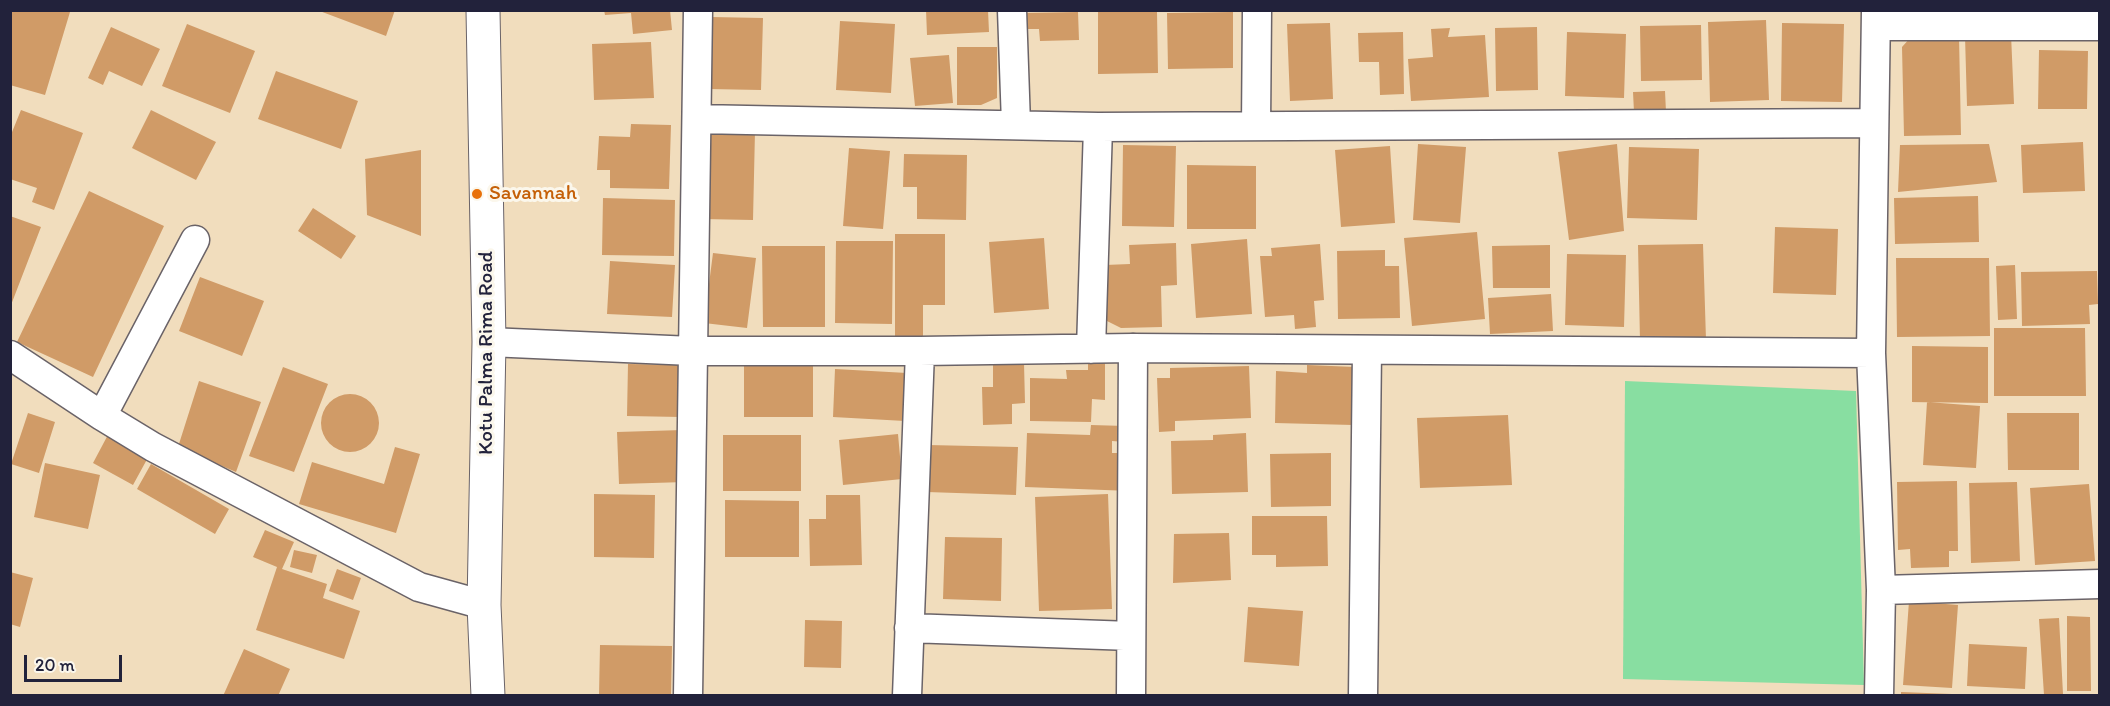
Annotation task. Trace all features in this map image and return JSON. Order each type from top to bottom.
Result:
[{"type":"street","name":"Kotu Palma Rima Road","points":[[483,10],[489,342],[484,605],[488,696]]},
{"type":"street","points":[[687,696],[698,10]]},
{"type":"street","points":[[1012,10],[1016,124]]},
{"type":"street","points":[[1256,126],[1257,10]]},
{"type":"street","points":[[1879,696],[1881,590],[1871,353],[1876,18],[2100,26]]},
{"type":"street","points":[[697,118],[1098,127],[1874,123]]},
{"type":"street","points":[[1091,349],[1098,127]]},
{"type":"street","points":[[102,416],[195,240]]},
{"type":"street","points":[[489,342],[692,351],[1133,348],[1871,353]]},
{"type":"street","points":[[1131,696],[1133,348]]},
{"type":"street","points":[[1363,696],[1367,350]]},
{"type":"street","points":[[907,696],[920,351]]},
{"type":"street","points":[[10,355],[153,447],[419,587],[484,605]]},
{"type":"street","points":[[1881,590],[2100,584]]},
{"type":"street","points":[[909,628],[1131,636]]},
{"type":"green space","points":[[1625,381],[1856,391],[1864,685],[1623,679]]},
{"type":"building","points":[[10,10],[70,12],[45,95],[10,85]]},
{"type":"building","points":[[317,10],[395,10],[386,36]]},
{"type":"building","points":[[604,10],[670,10],[672,30],[633,34],[631,13],[605,15]]},
{"type":"building","points":[[926,10],[988,10],[989,32],[927,35]]},
{"type":"building","points":[[1078,12],[1079,40],[1040,41],[1039,29],[1025,29],[1024,13]]},
{"type":"building","points":[[1098,12],[1157,12],[1158,73],[1098,74]]},
{"type":"building","points":[[1233,12],[1233,68],[1168,69],[1167,13]]},
{"type":"building","points":[[711,17],[763,18],[761,90],[709,89]]},
{"type":"building","points":[[1766,20],[1769,100],[1710,102],[1708,22]]},
{"type":"building","points":[[840,21],[895,24],[891,93],[836,90]]},
{"type":"building","points":[[1330,23],[1333,99],[1290,101],[1287,24]]},
{"type":"building","points":[[1782,23],[1844,24],[1842,102],[1781,101]]},
{"type":"building","points":[[187,24],[255,51],[230,113],[162,86]]},
{"type":"building","points":[[1701,25],[1702,80],[1641,81],[1640,26]]},
{"type":"building","points":[[111,27],[160,49],[142,86],[109,71],[103,85],[88,78]]},
{"type":"building","points":[[1537,27],[1538,90],[1496,91],[1495,28]]},
{"type":"building","points":[[1450,28],[1448,37],[1485,35],[1489,97],[1411,101],[1408,59],[1433,57],[1431,29]]},
{"type":"building","points":[[1403,32],[1404,94],[1380,95],[1379,62],[1359,62],[1358,33]]},
{"type":"building","points":[[1567,32],[1626,34],[1624,98],[1565,96]]},
{"type":"building","points":[[2011,34],[2014,104],[1967,106],[1965,36]]},
{"type":"building","points":[[1959,36],[1961,135],[1904,136],[1902,47],[1911,37]]},
{"type":"building","points":[[651,42],[654,98],[594,100],[592,44]]},
{"type":"building","points":[[957,47],[997,47],[997,98],[981,105],[957,105]]},
{"type":"building","points":[[2039,50],[2088,51],[2087,109],[2038,109]]},
{"type":"building","points":[[949,55],[953,103],[915,106],[910,58]]},
{"type":"building","points":[[276,71],[358,101],[341,149],[258,119]]},
{"type":"building","points":[[1665,91],[1666,112],[1634,112],[1633,92]]},
{"type":"building","points":[[21,110],[83,133],[54,210],[32,202],[37,188],[10,179],[10,137]]},
{"type":"building","points":[[151,110],[216,142],[196,180],[132,148]]},
{"type":"building","points":[[631,124],[671,125],[669,189],[610,188],[610,170],[597,170],[599,136],[630,137]]},
{"type":"building","points":[[704,130],[755,131],[753,220],[702,219]]},
{"type":"building","points":[[2083,142],[2085,191],[2023,193],[2021,145]]},
{"type":"building","points":[[1418,144],[1466,147],[1460,223],[1413,220]]},
{"type":"building","points":[[1617,144],[1624,231],[1569,240],[1558,152]]},
{"type":"building","points":[[1989,144],[1997,182],[1898,192],[1900,145]]},
{"type":"building","points":[[1123,145],[1176,146],[1174,227],[1122,226]]},
{"type":"building","points":[[1390,146],[1395,223],[1341,227],[1335,150]]},
{"type":"building","points":[[1629,147],[1699,149],[1697,220],[1627,218]]},
{"type":"building","points":[[849,148],[890,151],[883,229],[843,226]]},
{"type":"building","points":[[421,150],[421,236],[367,215],[365,159]]},
{"type":"building","points":[[904,154],[967,155],[966,220],[917,219],[917,187],[903,187]]},
{"type":"building","points":[[1187,165],[1256,166],[1256,229],[1187,229]]},
{"type":"building","points":[[89,191],[164,226],[93,377],[17,342]]},
{"type":"building","points":[[1978,196],[1979,242],[1895,244],[1894,198]]},
{"type":"building","points":[[603,198],[675,200],[674,256],[602,255]]},
{"type":"building","points":[[313,208],[356,236],[341,259],[298,231]]},
{"type":"building","points":[[10,216],[41,227],[11,305],[10,305]]},
{"type":"building","points":[[1775,227],[1838,229],[1836,295],[1773,293]]},
{"type":"building","points":[[1477,232],[1485,319],[1412,326],[1404,238]]},
{"type":"building","points":[[895,234],[945,234],[945,305],[923,305],[923,338],[895,338]]},
{"type":"building","points":[[1044,238],[1049,309],[994,313],[989,242]]},
{"type":"building","points":[[1247,239],[1252,314],[1196,318],[1191,244]]},
{"type":"building","points":[[836,241],[893,241],[892,324],[835,323]]},
{"type":"building","points":[[1176,243],[1177,285],[1161,286],[1162,327],[1121,328],[1107,321],[1105,265],[1130,264],[1129,245]]},
{"type":"building","points":[[1320,244],[1324,300],[1314,301],[1316,327],[1295,329],[1294,315],[1265,317],[1260,256],[1272,256],[1271,248]]},
{"type":"building","points":[[1703,244],[1706,340],[1640,341],[1638,245]]},
{"type":"building","points":[[1550,245],[1550,288],[1493,288],[1492,246]]},
{"type":"building","points":[[762,246],[825,246],[825,327],[763,327]]},
{"type":"building","points":[[1385,250],[1385,266],[1399,266],[1400,318],[1338,319],[1337,251]]},
{"type":"building","points":[[713,253],[756,258],[747,328],[704,323]]},
{"type":"building","points":[[1567,254],[1626,255],[1624,327],[1565,325]]},
{"type":"building","points":[[1896,258],[1989,258],[1990,336],[1897,337]]},
{"type":"building","points":[[610,261],[675,265],[672,317],[607,314]]},
{"type":"building","points":[[2015,265],[2017,319],[1998,320],[1996,266]]},
{"type":"building","points":[[2097,271],[2098,304],[2089,305],[2090,324],[2022,326],[2021,272]]},
{"type":"building","points":[[200,277],[264,301],[242,356],[179,331]]},
{"type":"building","points":[[1551,294],[1553,331],[1490,334],[1488,298]]},
{"type":"building","points":[[1994,328],[2085,328],[2086,396],[1994,396]]},
{"type":"building","points":[[1912,346],[1988,347],[1988,403],[1912,402]]},
{"type":"building","points":[[1088,361],[1105,361],[1105,400],[1092,399],[1091,422],[1030,421],[1030,378],[1067,379],[1066,370],[1088,370]]},
{"type":"building","points":[[993,363],[1024,363],[1025,403],[1012,404],[1012,424],[983,425],[982,387],[993,387]]},
{"type":"building","points":[[628,364],[682,365],[681,417],[627,416]]},
{"type":"building","points":[[813,365],[813,417],[744,417],[744,366]]},
{"type":"building","points":[[1307,365],[1355,367],[1353,425],[1275,423],[1276,371],[1307,373]]},
{"type":"building","points":[[1249,366],[1251,418],[1175,421],[1175,431],[1159,432],[1157,378],[1170,378],[1170,368]]},
{"type":"building","points":[[283,367],[328,384],[294,472],[249,456]]},
{"type":"building","points":[[835,369],[907,373],[905,421],[833,417]]},
{"type":"building","points":[[199,381],[261,402],[236,472],[178,447]]},
{"type":"building","points":[[350,394],[366,399],[374,407],[379,423],[374,439],[366,447],[350,452],[334,447],[326,439],[321,423],[326,407],[334,399]]},
{"type":"building","points":[[1927,402],[1980,406],[1976,468],[1923,465]]},
{"type":"building","points":[[28,413],[55,422],[39,473],[11,464]]},
{"type":"building","points":[[2007,413],[2079,413],[2079,470],[2008,470]]},
{"type":"building","points":[[1508,415],[1512,485],[1420,488],[1417,418]]},
{"type":"building","points":[[1091,425],[1125,426],[1125,442],[1112,441],[1112,453],[1132,453],[1131,491],[1025,487],[1027,433],[1090,435]]},
{"type":"building","points":[[683,430],[685,482],[619,484],[617,432]]},
{"type":"building","points":[[110,431],[151,452],[133,485],[93,463]]},
{"type":"building","points":[[1246,433],[1248,492],[1172,494],[1171,441],[1213,440],[1213,435]]},
{"type":"building","points":[[898,434],[902,479],[843,485],[839,440]]},
{"type":"building","points":[[723,435],[801,435],[801,491],[723,491]]},
{"type":"building","points":[[928,445],[1018,447],[1016,495],[927,492]]},
{"type":"building","points":[[395,447],[420,454],[396,533],[299,504],[312,462],[384,484]]},
{"type":"building","points":[[1331,453],[1331,506],[1271,507],[1270,454]]},
{"type":"building","points":[[45,463],[100,475],[88,529],[34,517]]},
{"type":"building","points":[[151,464],[229,509],[215,534],[137,489]]},
{"type":"building","points":[[1957,481],[1958,551],[1949,551],[1949,567],[1911,568],[1910,549],[1898,550],[1897,482]]},
{"type":"building","points":[[2017,482],[2020,561],[1971,563],[1969,483]]},
{"type":"building","points":[[2089,484],[2095,561],[2035,565],[2030,488]]},
{"type":"building","points":[[594,494],[655,495],[654,558],[594,557]]},
{"type":"building","points":[[1108,494],[1112,609],[1039,611],[1035,497]]},
{"type":"building","points":[[826,495],[860,495],[862,565],[810,566],[809,519],[826,519]]},
{"type":"building","points":[[725,500],[799,501],[799,557],[725,557]]},
{"type":"building","points":[[1252,516],[1327,516],[1328,566],[1276,567],[1276,555],[1252,555]]},
{"type":"building","points":[[265,530],[294,542],[282,569],[327,584],[323,598],[360,611],[344,659],[256,630],[277,567],[253,557]]},
{"type":"building","points":[[1229,533],[1231,580],[1173,583],[1174,534]]},
{"type":"building","points":[[945,537],[1002,538],[1001,601],[943,599]]},
{"type":"building","points":[[294,550],[317,555],[312,573],[290,567]]},
{"type":"building","points":[[337,569],[361,578],[353,600],[329,591]]},
{"type":"building","points":[[10,572],[33,578],[20,627],[10,624]]},
{"type":"building","points":[[1909,601],[1958,605],[1952,688],[1903,685]]},
{"type":"building","points":[[1248,607],[1303,611],[1299,666],[1244,662]]},
{"type":"building","points":[[2067,616],[2090,617],[2091,691],[2067,691]]},
{"type":"building","points":[[2059,618],[2063,694],[2044,695],[2039,619]]},
{"type":"building","points":[[805,620],[842,621],[841,668],[804,667]]},
{"type":"building","points":[[1969,644],[2027,647],[2025,689],[1967,686]]},
{"type":"building","points":[[600,645],[672,646],[671,696],[599,696]]},
{"type":"building","points":[[244,649],[290,669],[278,696],[223,696]]},
{"type":"building","points":[[1901,692],[1952,694],[1952,696],[1901,696]]},
{"type":"place","name":"Savannah","points":[[477,194]]}]
